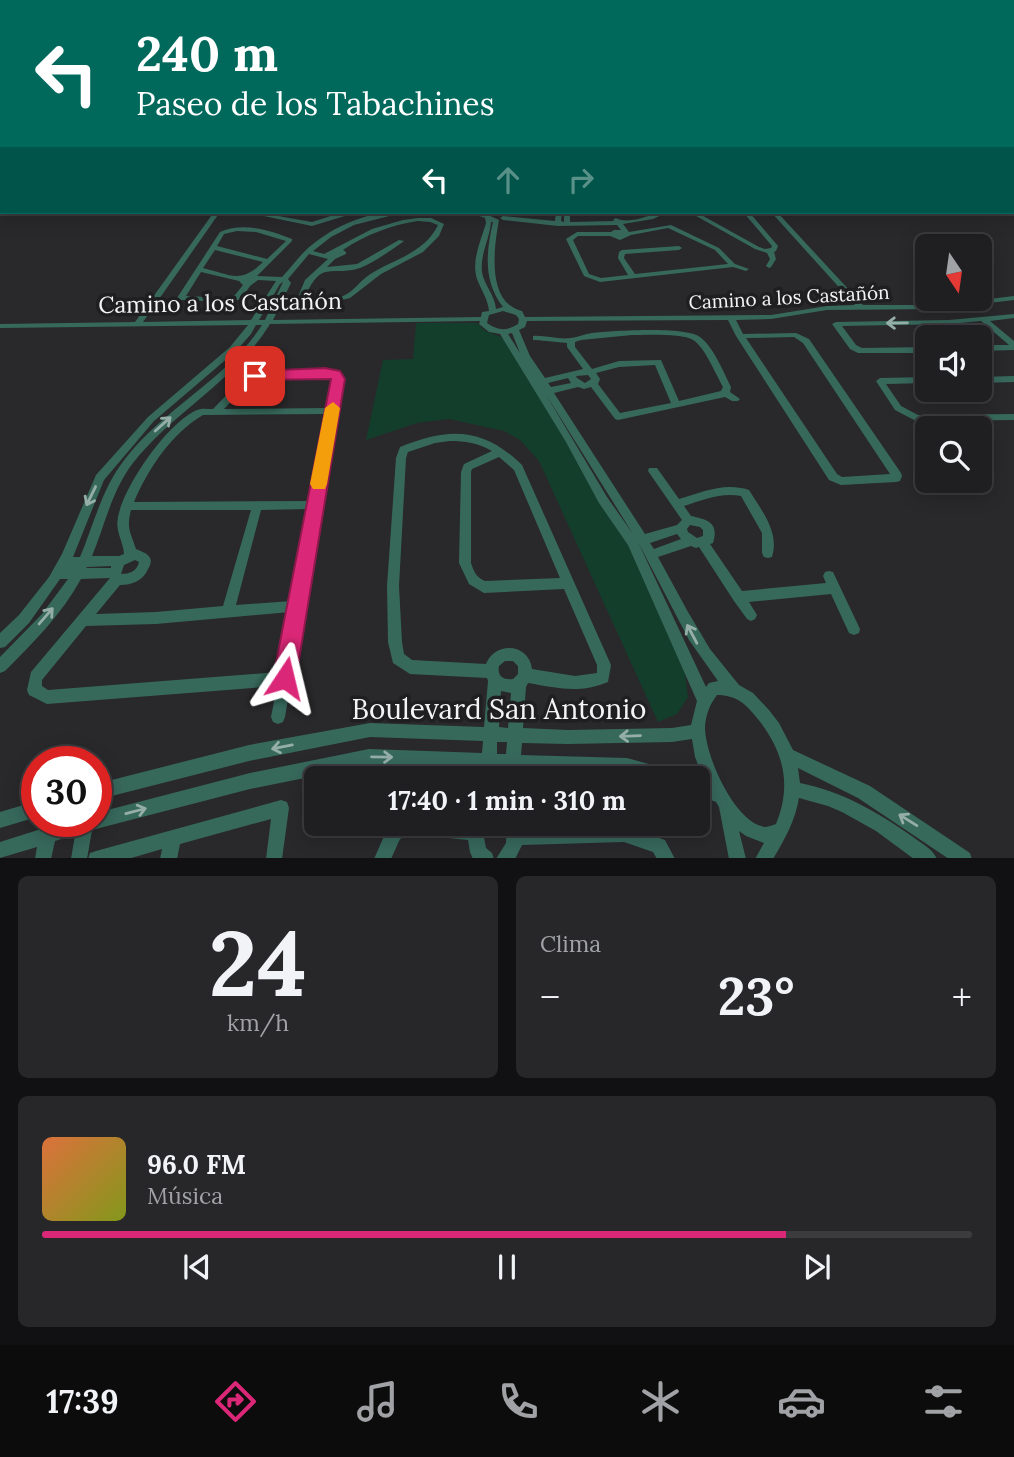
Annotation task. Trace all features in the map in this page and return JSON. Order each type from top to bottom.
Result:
[{"type":"street","points":[[137,324],[216,214]]},
{"type":"street","points":[[278,214],[312,224],[346,214]]},
{"type":"street","points":[[351,214],[362,220]]},
{"type":"street","points":[[0,642],[24,620],[60,568],[100,478],[136,435],[233,349],[310,249],[339,230],[362,220],[392,214]]},
{"type":"street","points":[[558,214],[558,222]]},
{"type":"street","points":[[567,223],[568,214]]},
{"type":"street","points":[[492,310],[509,309],[519,313],[523,319],[522,325],[509,331],[487,328],[482,319],[492,310],[493,304],[479,274],[478,264],[489,223],[485,215],[567,223],[612,222],[660,214]]},
{"type":"street","points":[[696,214],[757,248],[770,251]]},
{"type":"street","points":[[748,214],[775,246],[770,251]]},
{"type":"street","points":[[776,214],[860,307]]},
{"type":"street","points":[[502,216],[489,266],[497,295],[509,309]]},
{"type":"street","points":[[292,304],[301,298],[308,282],[333,253],[362,234],[381,227],[442,220],[439,231],[424,247],[370,277],[348,299],[301,298]]},
{"type":"street","points":[[612,222],[626,233]]},
{"type":"street","points":[[612,222],[613,233]]},
{"type":"street","points":[[733,265],[717,248],[669,226],[626,233],[577,234],[569,239],[590,278],[733,265],[746,269]]},
{"type":"street","points":[[235,229],[289,240],[266,261],[238,297],[230,300],[183,299],[181,295],[222,233],[235,229]]},
{"type":"street","points":[[320,270],[359,266],[382,255],[401,241]]},
{"type":"street","points":[[213,247],[266,261]]},
{"type":"street","points":[[632,275],[621,258],[622,252],[679,248]]},
{"type":"street","points":[[310,249],[333,253]]},
{"type":"street","points":[[769,265],[773,259],[770,251]]},
{"type":"street","points":[[198,269],[251,280],[283,282]]},
{"type":"street","points":[[0,666],[52,609],[78,573],[110,490],[128,461],[152,435],[242,354],[267,322],[283,282]]},
{"type":"street","name":"Camino a los Castañón","points":[[523,319],[796,315],[827,308],[940,307],[1014,298]]},
{"type":"street","points":[[915,350],[862,352],[853,347],[836,324],[1014,316]]},
{"type":"street","points":[[731,317],[740,336],[836,480],[896,478],[806,341],[796,335],[740,336]]},
{"type":"street","points":[[746,317],[755,335]]},
{"type":"street","points":[[982,318],[1014,346]]},
{"type":"street","name":"Camino a los Castañón","points":[[0,326],[482,319]]},
{"type":"street","points":[[509,331],[518,340],[643,540],[697,643],[715,669],[733,688],[752,700],[777,731],[789,756],[793,789],[791,811],[764,858]]},
{"type":"street","points":[[509,331],[603,500],[632,542],[704,699]]},
{"type":"street","points":[[536,338],[571,341],[605,334],[692,335],[702,344],[727,387],[725,393]]},
{"type":"street","points":[[571,341],[571,347],[596,379],[593,384]]},
{"type":"street","points":[[992,347],[1014,346]]},
{"type":"street","points":[[575,380],[580,371],[590,372],[619,364],[663,359],[676,404]]},
{"type":"street","points":[[216,411],[248,377],[325,373],[335,374],[338,379],[278,717]]},
{"type":"street","points":[[992,380],[1014,379]]},
{"type":"street","points":[[545,387],[575,380],[593,384],[618,417],[725,393],[735,399]]},
{"type":"street","points":[[915,380],[880,381],[898,408],[916,418],[1014,417]]},
{"type":"street","points":[[285,678],[47,697],[34,690],[36,677],[84,620],[120,567],[131,544],[123,531],[127,506],[139,478],[157,453],[193,416],[201,412],[216,411],[332,411]]},
{"type":"street","points":[[442,435],[479,441],[500,452],[518,468],[566,583],[604,665],[603,677],[594,682],[522,680],[510,688],[502,687],[493,676],[410,667],[402,663],[395,650],[393,586],[401,458],[404,450],[442,435]]},
{"type":"street","points":[[500,452],[475,461],[466,472],[465,563],[469,576],[475,584],[484,587],[566,583]]},
{"type":"street","points":[[653,471],[676,504],[685,524],[683,535],[696,542],[751,615]]},
{"type":"street","points":[[676,504],[722,491],[736,490],[745,493],[768,533],[768,553]]},
{"type":"street","points":[[127,506],[315,505]]},
{"type":"street","points":[[228,612],[257,506]]},
{"type":"street","points":[[643,540],[696,520],[709,528],[709,540],[650,555]]},
{"type":"street","points":[[60,568],[84,561],[120,567]]},
{"type":"street","points":[[60,568],[78,573],[120,567]]},
{"type":"street","points":[[738,597],[831,582],[854,629]]},
{"type":"street","points":[[84,620],[298,606]]},
{"type":"street","points":[[488,766],[494,661],[501,655],[510,653],[519,657],[525,666],[513,766]]},
{"type":"street","points":[[733,688],[714,688],[704,699],[698,731],[706,762],[722,800],[738,858]]},
{"type":"street","name":"Boulevard San Antonio","points":[[112,788],[249,753],[370,730],[624,736],[698,731]]},
{"type":"street","points":[[789,756],[864,792],[963,858]]},
{"type":"street","name":"Boulevard San Antonio","points":[[112,816],[250,781],[369,757],[627,766]]},
{"type":"street","points":[[793,789],[808,791],[862,814],[928,858]]},
{"type":"street","points":[[710,794],[722,800],[745,825],[765,835],[781,831]]},
{"type":"street","points":[[100,858],[281,808],[274,858]]},
{"type":"street","points":[[0,820],[21,814]]},
{"type":"street","points":[[382,858],[393,836]]},
{"type":"street","points":[[476,836],[478,852],[485,858]]},
{"type":"street","points":[[505,858],[512,851],[515,836]]},
{"type":"street","points":[[630,836],[659,846],[666,858]]},
{"type":"street","name":"Boulevard San Antonio","points":[[0,850],[30,837]]},
{"type":"street","points":[[43,858],[48,837]]},
{"type":"street","points":[[79,858],[83,837]]},
{"type":"street","points":[[168,858],[173,837]]},
{"type":"green space","points":[[416,323],[477,323],[485,331],[504,338],[629,544],[683,658],[688,697],[677,714],[658,722],[539,461],[520,440],[504,431],[449,419],[417,423],[366,440],[383,360],[413,359]]},
{"type":"slow traffic","points":[[319,484],[333,408]]},
{"type":"route","points":[[255,376],[325,373],[335,374],[338,379],[285,678]]}]
